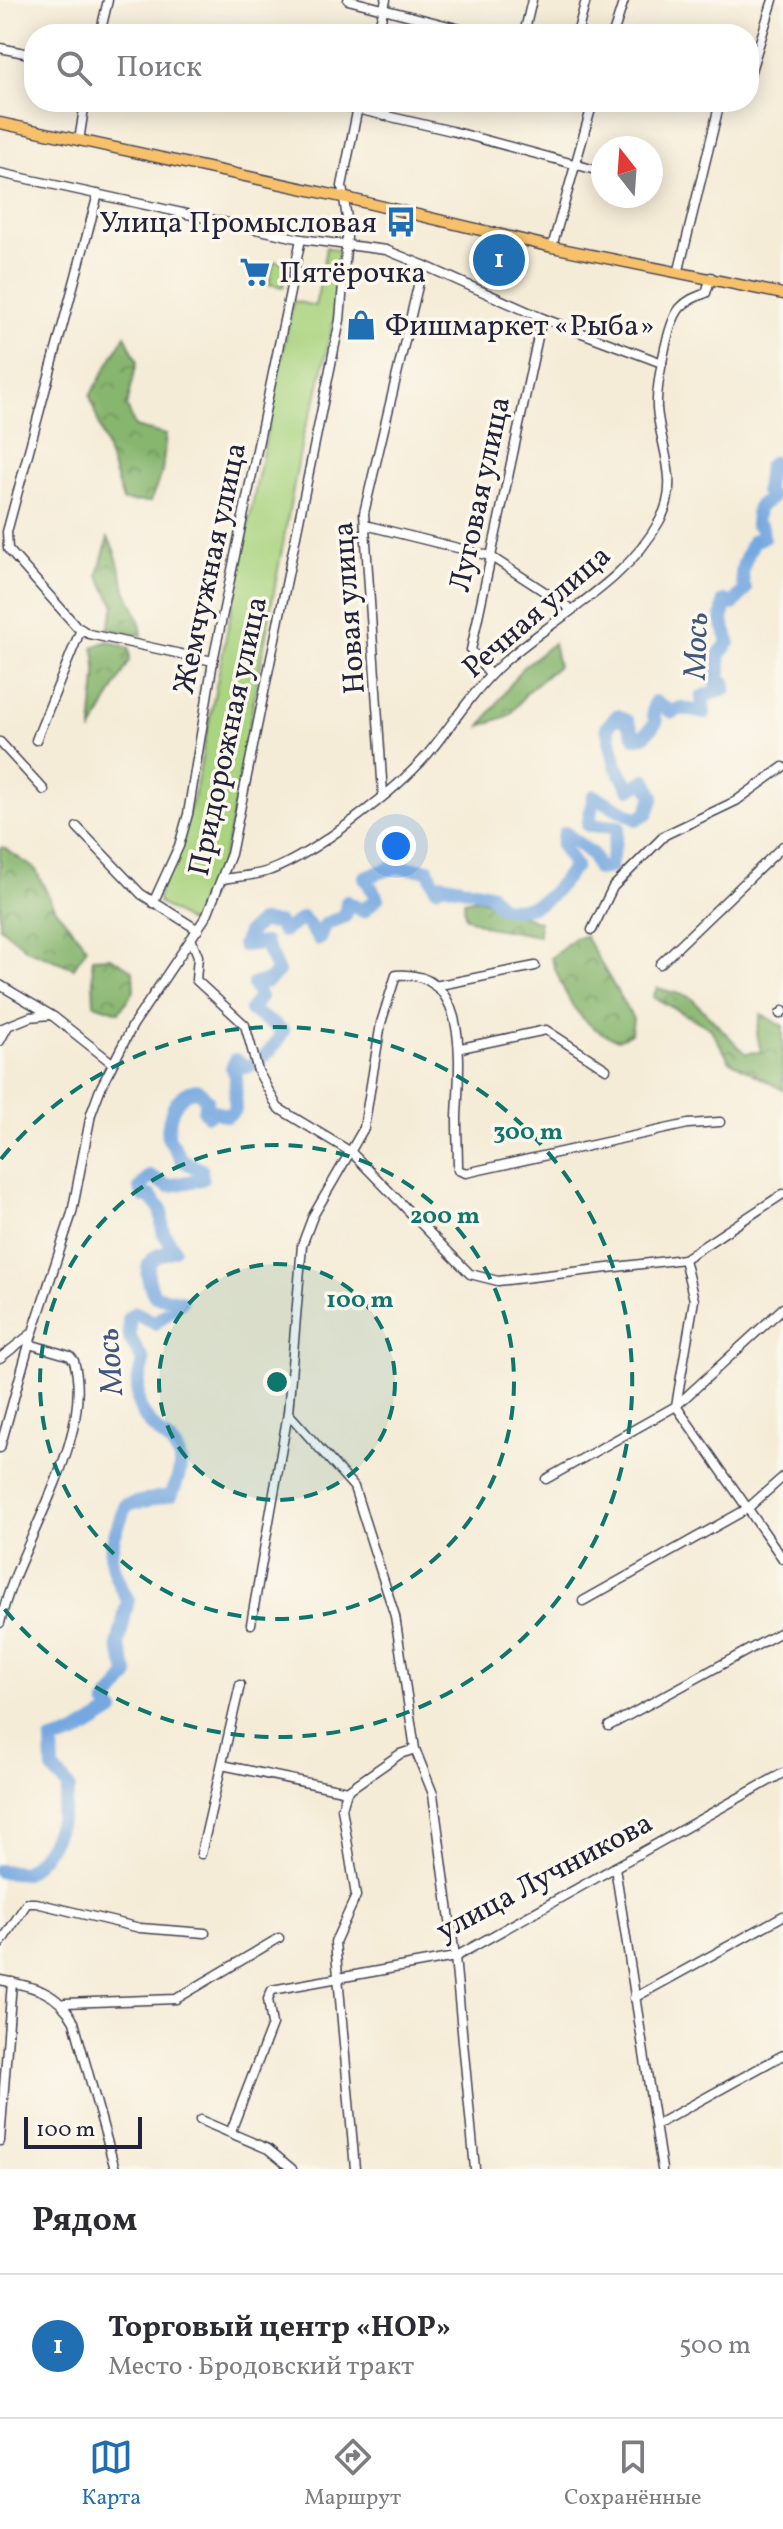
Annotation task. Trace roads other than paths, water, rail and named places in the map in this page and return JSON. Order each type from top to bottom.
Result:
[{"type":"main road","points":[[0,123],[342,197],[552,247],[679,270],[783,294]]},
{"type":"street","points":[[102,24],[108,0]]},
{"type":"street","points":[[348,0],[386,4],[449,24]]},
{"type":"street","points":[[526,24],[532,0]]},
{"type":"street","points":[[580,24],[586,0]]},
{"type":"street","points":[[616,24],[624,0]]},
{"type":"street","points":[[759,45],[773,0]]},
{"type":"street","points":[[380,24],[386,4]]},
{"type":"street","points":[[0,48],[24,53]]},
{"type":"street","points":[[79,141],[83,112]]},
{"type":"street","name":"Придорожная улица","points":[[0,1448],[29,1344],[72,1213],[91,1114],[112,1063],[133,1025],[192,941],[224,879],[336,337],[347,245],[342,197],[357,112]]},
{"type":"street","points":[[384,112],[591,169]]},
{"type":"street","points":[[552,247],[590,112]]},
{"type":"street","points":[[679,270],[718,112]]},
{"type":"street","points":[[0,173],[301,239],[386,250],[542,318],[662,363]]},
{"type":"street","points":[[98,194],[7,542],[18,562],[81,629],[104,638],[213,661]]},
{"type":"street","name":"Жемчужная улица","points":[[153,903],[183,836],[213,661],[301,239]]},
{"type":"street","name":"Новая улица","points":[[383,794],[364,513],[423,265]]},
{"type":"street","name":"Речная улица","points":[[224,879],[271,870],[311,848],[383,794],[426,756],[490,675],[529,639],[612,581],[661,519],[670,485],[670,463],[657,405],[662,363],[677,313],[686,303],[706,293],[711,277]]},
{"type":"street","name":"Луговая улица","points":[[490,675],[471,650],[542,318]]},
{"type":"street","points":[[365,525],[490,556],[571,609]]},
{"type":"street","points":[[36,740],[81,629]]},
{"type":"street","points":[[0,742],[44,790]]},
{"type":"street","points":[[592,930],[613,887],[665,835],[736,801],[783,767]]},
{"type":"street","points":[[77,827],[153,903],[198,930]]},
{"type":"street","points":[[660,964],[783,846]]},
{"type":"street","points":[[192,941],[198,956],[196,980],[245,1025],[258,1071],[278,1108],[351,1152],[470,1274],[498,1281],[684,1259],[783,1194]]},
{"type":"street","points":[[251,1624],[288,1413],[302,1245],[313,1216],[351,1152],[371,1104],[381,1023],[391,984],[396,975],[406,974],[435,986],[535,966]]},
{"type":"street","points":[[0,985],[54,1017],[112,1063]]},
{"type":"street","points":[[435,986],[457,1024],[461,1048],[458,1170],[466,1173],[688,1124],[720,1122]]},
{"type":"street","points":[[0,1041],[4,1028],[42,1014],[54,1017]]},
{"type":"street","points":[[461,1048],[546,1030],[606,1069]]},
{"type":"street","points":[[684,1259],[694,1300],[676,1406],[783,1559]]},
{"type":"street","points":[[546,1479],[676,1406],[783,1308]]},
{"type":"street","points":[[0,1358],[33,1333]]},
{"type":"street","points":[[0,1623],[62,1468],[75,1413],[74,1361],[70,1356],[29,1344]]},
{"type":"street","points":[[288,1413],[354,1487],[363,1506],[395,1616],[415,1749],[433,1794],[455,1957],[475,2169]]},
{"type":"street","points":[[583,1601],[747,1509],[783,1477]]},
{"type":"street","points":[[609,1726],[783,1631]]},
{"type":"street","points":[[201,1854],[240,1685]]},
{"type":"street","points":[[355,2169],[335,1942],[356,1896],[342,1808],[347,1791],[400,1754],[415,1749]]},
{"type":"street","points":[[222,1765],[347,1791]]},
{"type":"street","name":"улица Лучникова","points":[[231,2131],[272,2025],[270,1993],[278,1988],[455,1957],[783,1773]]},
{"type":"street","points":[[615,1867],[662,2169]]},
{"type":"street","points":[[0,1944],[27,1903],[140,1928],[205,1933]]},
{"type":"street","points":[[634,1998],[783,1916]]},
{"type":"street","points":[[65,2003],[176,1999],[279,1938]]},
{"type":"street","points":[[0,1980],[47,1991],[65,2003],[74,2022],[116,2169]]},
{"type":"street","points":[[0,2141],[12,1982]]},
{"type":"street","points":[[656,2125],[783,2055]]},
{"type":"street","points":[[200,2120],[268,2149],[292,2169]]},
{"type":"waterway","name":"Мось","points":[[0,1871],[25,1873],[50,1845],[69,1788],[53,1769],[52,1741],[76,1734],[113,1711],[106,1703],[128,1675],[118,1645],[128,1600],[112,1563],[113,1543],[126,1505],[171,1495],[180,1464],[173,1446],[141,1410],[138,1398],[143,1361],[130,1338],[129,1318],[136,1313],[155,1323],[181,1301],[155,1296],[151,1287],[148,1276],[151,1261],[174,1249],[163,1232],[161,1209],[150,1196],[145,1197],[140,1188],[150,1176],[168,1186],[202,1179],[201,1170],[182,1160],[168,1137],[174,1106],[178,1100],[198,1090],[207,1100],[204,1110],[208,1115],[214,1111],[227,1116],[235,1110],[236,1076],[232,1068],[236,1060],[246,1067],[258,1061],[273,1048],[283,1031],[251,1010],[260,997],[254,984],[268,981],[278,972],[265,943],[243,945],[248,933],[260,922],[278,923],[283,931],[303,918],[319,939],[326,924],[345,916],[347,902],[363,911],[377,898],[365,877],[396,867],[428,870],[436,888],[442,884],[490,894],[500,907],[514,909],[536,905],[552,893],[575,866],[562,846],[565,833],[593,855],[598,869],[610,867],[618,827],[588,825],[594,796],[637,819],[647,813],[653,797],[646,780],[630,789],[616,766],[607,727],[617,716],[628,722],[635,737],[644,736],[656,722],[653,713],[655,702],[672,712],[681,708],[704,713],[702,697],[725,688],[724,682],[716,682],[715,676],[720,672],[719,654],[729,642],[722,621],[724,601],[733,604],[745,589],[742,576],[744,564],[753,541],[763,537],[762,528],[756,524],[758,507],[771,498],[766,491],[769,467],[773,463],[783,468]]},
{"type":"place","name":"Улица Промысловая","points":[[401,222]]},
{"type":"place","name":"Торговый центр «НОР»","points":[[499,260]]},
{"type":"place","name":"Пятёрочка","points":[[255,272]]},
{"type":"place","name":"Фишмаркет «Рыба»","points":[[361,325]]}]
